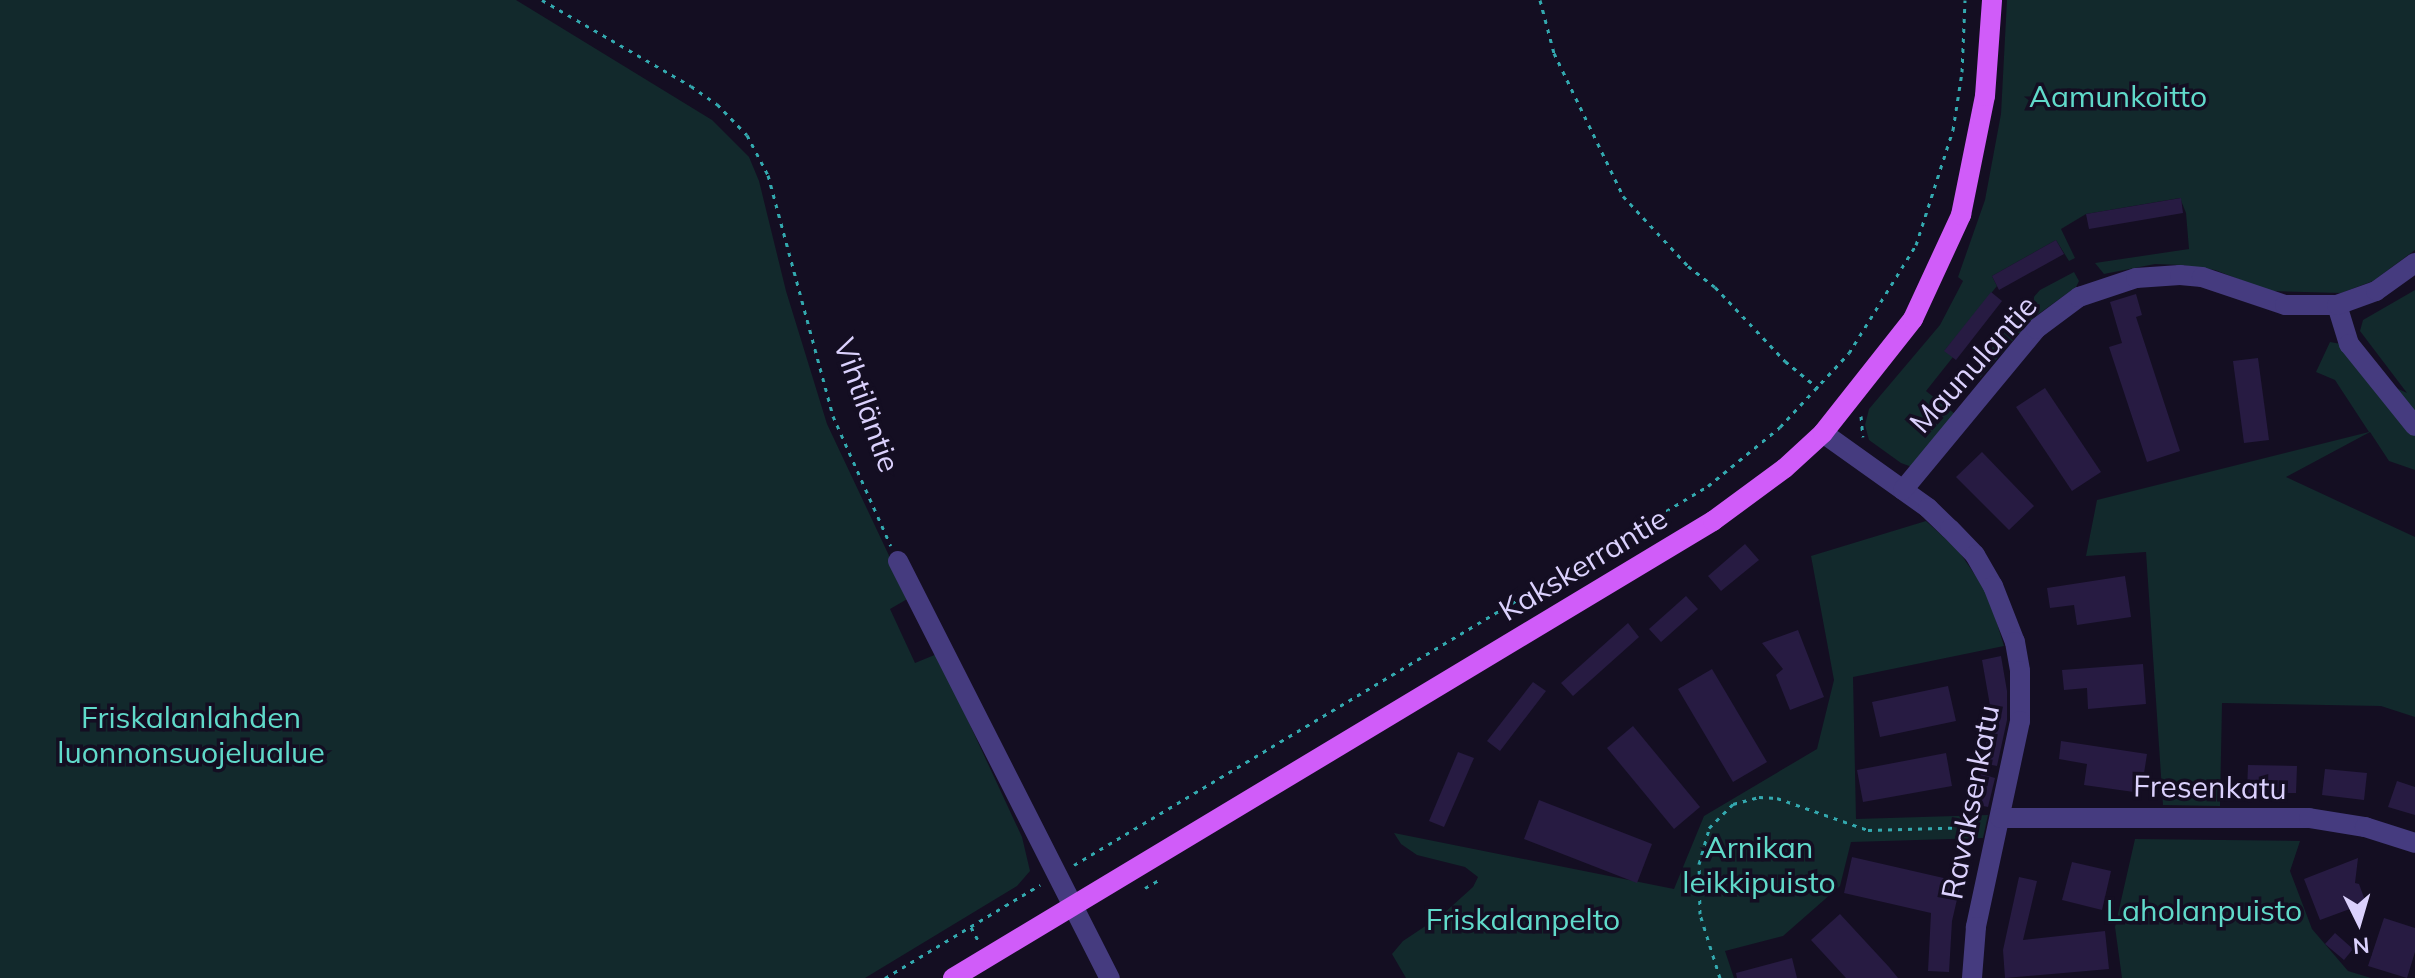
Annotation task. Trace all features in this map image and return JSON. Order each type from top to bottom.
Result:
[{"type":"main road","name":"Kakskerrantie","points":[[953,978],[1713,521],[1785,468],[1823,433],[1913,319],[1961,215],[1985,96],[1992,0]]},
{"type":"street","name":"Maunulantie","points":[[1903,490],[2036,329],[2075,299],[2136,278],[2180,275],[2202,277],[2285,305],[2337,305],[2376,291],[2415,263]]},
{"type":"street","points":[[2337,305],[2349,344],[2415,426]]},
{"type":"street","name":"Ravaksenkatu","points":[[1823,433],[1928,508],[1975,555],[2004,607],[2015,642],[2020,671],[2020,721],[1994,822],[1971,959],[1972,978]]},
{"type":"street","points":[[898,561],[1110,978]]},
{"type":"street","name":"Fresenkatu","points":[[1994,822],[2309,818],[2365,827],[2415,843]]},
{"type":"path","name":"Vihtiläntie","points":[[542,0],[717,104],[759,154],[777,205],[833,416],[898,561]]},
{"type":"path","points":[[1540,0],[1554,53],[1623,196],[1658,237],[1818,388]]},
{"type":"path","points":[[885,978],[1708,486],[1735,466],[1818,388],[1849,353],[1916,245],[1953,130],[1962,72],[1965,0]]},
{"type":"path","points":[[1735,466],[1739,470]]},
{"type":"path","points":[[1720,978],[1700,914],[1699,864],[1709,828],[1733,804],[1759,797],[1777,798],[1868,830],[1994,822]]},
{"type":"path","points":[[971,927],[978,940]]},
{"type":"green space","name":"Friskalanlahden luonnonsuojelualue","points":[[0,0],[516,0],[712,120],[749,157],[759,181],[786,291],[827,424],[909,598],[890,609],[915,663],[937,654],[1022,837],[1030,871],[1017,886],[865,978],[0,978]]},
{"type":"green space","name":"Aamunkoitto","points":[[2007,0],[2415,0],[2415,250],[2373,281],[2341,293],[2269,291],[2215,270],[2181,265],[2155,264],[2104,274],[2095,263],[2189,249],[2186,213],[2180,198],[2086,214],[2061,229],[2075,258],[2069,261],[2056,240],[1992,276],[1997,286],[1945,350],[1953,357],[1926,391],[1955,414],[1912,467],[1901,463],[1869,440],[1865,425],[1869,409],[1940,325],[1963,281],[1958,277],[1985,200],[2001,114]]},
{"type":"green space","points":[[2074,272],[2079,281],[2076,287],[2033,318],[1980,378],[1979,364],[2040,290]]},
{"type":"green space","points":[[2415,290],[2415,470],[2389,461],[2370,432],[2286,477],[2415,537],[2415,717],[2381,706],[2222,703],[2220,806],[2163,805],[2146,552],[2086,556],[2097,500],[2369,432],[2335,380],[2316,372],[2330,342],[2341,344],[2358,370],[2407,393],[2360,331],[2363,320]]},
{"type":"green space","name":"Arnikan leikkipuisto","points":[[1926,521],[1958,550],[1988,594],[2004,646],[1853,677],[1856,819],[1988,815],[1983,838],[1851,842],[1840,886],[1783,936],[1725,951],[1734,978],[1406,978],[1392,954],[1403,941],[1442,915],[1473,887],[1478,877],[1465,867],[1417,855],[1401,844],[1394,833],[1674,889],[1704,816],[1817,749],[1834,680],[1811,556]]},
{"type":"green space","name":"Laholanpuisto","points":[[2135,839],[2300,841],[2290,871],[2312,929],[2348,971],[2371,978],[2122,978],[2115,927]]},
{"type":"building","points":[[2181,198],[2183,213],[2089,229],[2086,214]]},
{"type":"building","points":[[2056,240],[2064,254],[1999,290],[1992,276]]},
{"type":"building","points":[[1991,292],[2002,301],[1956,360],[1944,351]]},
{"type":"building","points":[[2136,294],[2142,315],[2136,317],[2180,451],[2147,462],[2109,347],[2122,343],[2110,302]]},
{"type":"building","points":[[2258,358],[2269,440],[2244,443],[2233,361]]},
{"type":"building","points":[[2045,388],[2101,472],[2072,491],[2016,407]]},
{"type":"building","points":[[1982,452],[2034,506],[2009,530],[1956,477]]},
{"type":"building","points":[[1745,544],[1759,560],[1721,591],[1708,576]]},
{"type":"building","points":[[2125,576],[2131,617],[2077,625],[2074,605],[2050,608],[2047,588]]},
{"type":"building","points":[[1686,596],[1698,609],[1661,642],[1649,629]]},
{"type":"building","points":[[1628,623],[1639,637],[1573,696],[1561,683]]},
{"type":"building","points":[[1798,630],[1824,697],[1790,710],[1776,675],[1783,669],[1762,643]]},
{"type":"building","points":[[2001,656],[2007,691],[2007,720],[1997,766],[1982,763],[1992,717],[1982,660]]},
{"type":"building","points":[[2143,664],[2146,704],[2088,709],[2087,688],[2064,690],[2062,670]]},
{"type":"building","points":[[1712,669],[1767,762],[1733,782],[1678,689]]},
{"type":"building","points":[[1533,682],[1546,691],[1500,751],[1487,741]]},
{"type":"building","points":[[1948,686],[1956,721],[1880,737],[1872,702]]},
{"type":"building","points":[[1633,726],[1700,807],[1674,829],[1607,748]]},
{"type":"building","points":[[2061,741],[2147,754],[2141,793],[2084,785],[2087,764],[2059,759]]},
{"type":"building","points":[[1458,752],[1474,758],[1444,827],[1429,821]]},
{"type":"building","points":[[1946,753],[1952,786],[1863,802],[1857,770]]},
{"type":"building","points":[[2248,765],[2297,766],[2296,793],[2247,793]]},
{"type":"building","points":[[2325,769],[2367,773],[2364,800],[2322,795]]},
{"type":"building","points":[[1981,774],[1995,778],[1988,807],[1974,804]]},
{"type":"building","points":[[2397,781],[2415,787],[2415,815],[2388,807]]},
{"type":"building","points":[[1539,800],[1652,844],[1637,883],[1524,839]]},
{"type":"building","points":[[1852,857],[1961,882],[1952,921],[1949,972],[1928,971],[1931,913],[1844,893]]},
{"type":"building","points":[[2358,858],[2355,883],[2359,884],[2366,903],[2320,920],[2304,879]]},
{"type":"building","points":[[2072,862],[2111,871],[2102,910],[2062,900]]},
{"type":"building","points":[[2019,877],[2037,881],[2023,940],[2105,931],[2109,969],[2005,978],[2003,950]]},
{"type":"building","points":[[1840,914],[1898,978],[1846,978],[1811,940]]},
{"type":"building","points":[[2384,918],[2415,928],[2415,952],[2407,978],[2368,966]]},
{"type":"building","points":[[2335,933],[2353,949],[2344,960],[2325,944]]},
{"type":"building","points":[[1792,958],[1797,978],[1737,978],[1736,973]]},
{"type":"park label","name":"Friskalanpelto","points":[[1523,919]]}]
